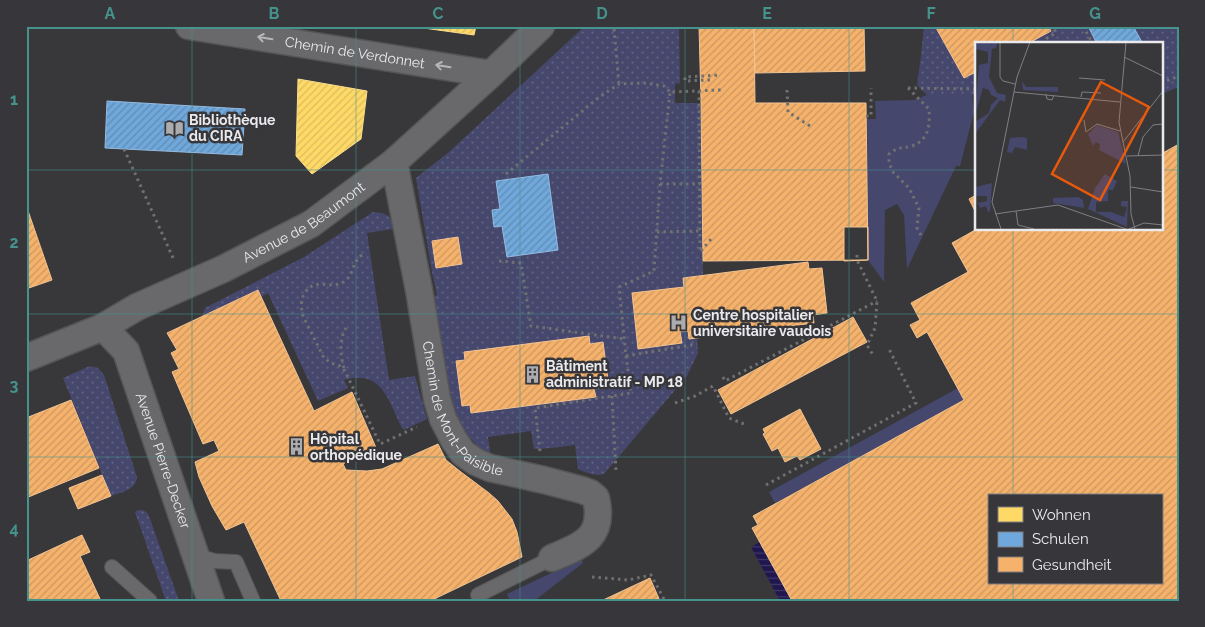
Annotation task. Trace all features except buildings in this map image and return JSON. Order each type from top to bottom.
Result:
[{"type":"street","name":"Chemin de Verdonnet","points":[[189,26],[491,74]]},
{"type":"street","name":"Avenue de Beaumont","points":[[26,358],[103,327],[137,307],[223,269],[311,224],[394,162],[541,26]]},
{"type":"street","name":"Chemin de Mont-Paisible","points":[[394,162],[419,290],[437,400],[448,430],[463,453],[476,462],[490,468],[590,493],[596,498],[599,517],[594,530],[586,541],[552,558]]},
{"type":"street","name":"Avenue Pierre-Decker","points":[[103,327],[126,351],[211,601]]},
{"type":"lane","points":[[195,555],[214,561],[236,562],[253,601]]},
{"type":"lane","points":[[478,595],[552,558]]},
{"type":"lane","points":[[112,567],[150,601]]},
{"type":"path","points":[[1044,42],[1056,33],[1053,26]]},
{"type":"path","points":[[1083,26],[1092,42]]},
{"type":"path","points":[[614,29],[619,84]]},
{"type":"path","points":[[710,80],[685,81],[685,77],[720,75]]},
{"type":"path","points":[[1162,83],[1179,76]]},
{"type":"path","points":[[506,174],[598,98],[619,84],[644,83],[664,86],[670,92],[720,90]]},
{"type":"path","points":[[866,116],[871,116],[871,88]]},
{"type":"path","points":[[922,237],[917,228],[920,208],[909,188],[892,171],[889,162],[889,154],[897,148],[912,146],[920,142],[926,135],[930,123],[929,109],[908,88],[975,89]]},
{"type":"path","points":[[787,90],[788,112],[810,126]]},
{"type":"path","points":[[699,91],[700,252],[711,239]]},
{"type":"path","points":[[544,480],[535,408],[631,393],[619,287],[654,271],[660,184],[670,92]]},
{"type":"path","points":[[124,149],[175,264]]},
{"type":"path","points":[[660,184],[700,184]]},
{"type":"path","points":[[657,232],[700,231]]},
{"type":"path","points":[[345,371],[340,366],[324,358],[303,316],[301,309],[302,297],[308,288],[315,284],[340,284],[346,280],[355,262],[362,255]]},
{"type":"path","points":[[856,255],[877,301],[875,328],[867,346],[872,355]]},
{"type":"path","points":[[499,261],[520,263],[531,326],[624,339]]},
{"type":"path","points":[[724,377],[725,381],[877,301]]},
{"type":"path","points":[[346,328],[341,336],[341,355],[345,371],[380,444],[406,432]]},
{"type":"path","points":[[626,356],[698,344]]},
{"type":"path","points":[[766,485],[916,403],[888,347]]},
{"type":"path","points":[[675,403],[695,396],[713,386],[729,418],[744,424]]},
{"type":"path","points":[[612,396],[616,471]]},
{"type":"path","points":[[592,577],[628,580],[651,575],[665,601]]},
{"type":"shaded area","points":[[585,26],[679,26],[680,83],[675,84],[675,103],[701,103],[703,275],[683,278],[684,287],[632,293],[638,348],[681,343],[680,331],[688,331],[697,338],[698,353],[687,376],[604,474],[600,475],[578,469],[575,445],[534,449],[531,431],[488,437],[491,458],[463,430],[451,404],[433,297],[437,295],[416,178],[449,152]]},
{"type":"shaded area","points":[[924,26],[1179,26],[1179,87],[1162,94],[1162,42],[975,42],[975,95],[927,95],[917,85]]},
{"type":"shaded area","points":[[927,95],[972,95],[974,112],[960,166],[956,166],[907,269],[904,215],[897,204],[885,210],[884,282],[868,260],[867,119],[876,119],[875,101],[914,100]]},
{"type":"shaded area","points":[[373,212],[388,216],[393,224],[393,229],[367,233],[389,380],[415,376],[427,419],[404,430],[382,389],[367,379],[344,380],[348,388],[318,401],[268,293],[261,297],[258,290],[202,317],[205,308],[304,257]]},
{"type":"shaded area","points":[[90,366],[98,368],[104,375],[137,477],[131,488],[111,496],[63,378]]},
{"type":"shaded area","points":[[958,388],[964,400],[775,503],[769,492]]},
{"type":"shaded area","points":[[138,510],[145,511],[149,516],[179,601],[166,601],[135,512]]},
{"type":"shaded area","points":[[760,542],[792,601],[780,601],[751,547]]},
{"type":"shaded area","points":[[581,559],[583,563],[534,601],[510,601],[507,594]]},
{"type":"place","name":"Bibliothèque du CIRA","points":[[175,128]]},
{"type":"place","name":"Centre hospitalier universitaire vaudois","points":[[679,323]]},
{"type":"place","name":"Bâtiment administratif - MP 18","points":[[532,374]]},
{"type":"place","name":"Hôpital orthopédique","points":[[296,447]]}]
